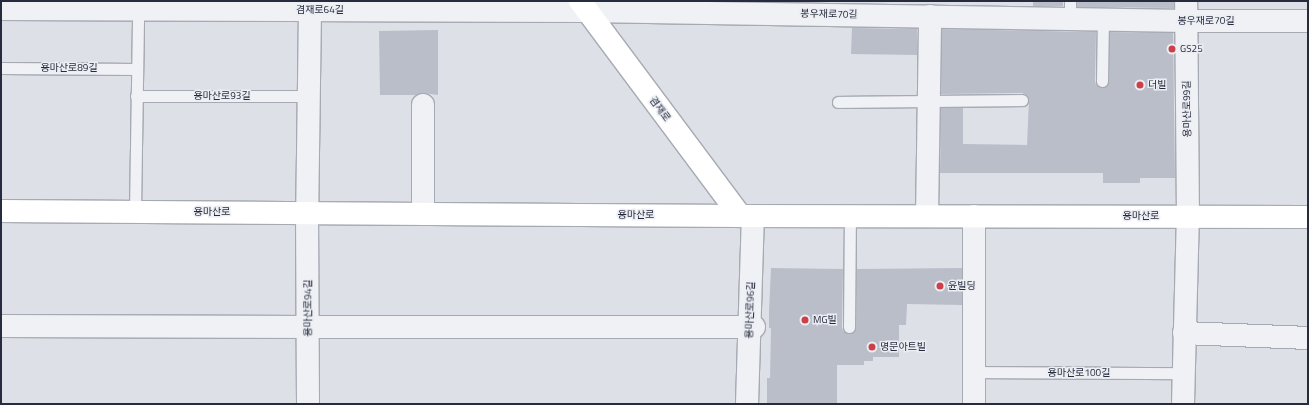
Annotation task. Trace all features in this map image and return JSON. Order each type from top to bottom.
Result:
[{"type":"main road","name":"겸재로","points":[[584,6],[746,216]]},
{"type":"main road","name":"용마산로","points":[[1,211],[1308,218]]},
{"type":"street","name":"겸재로64길","points":[[3,7],[138,9],[306,6],[584,6]]},
{"type":"street","points":[[306,6],[309,96],[307,212]]},
{"type":"street","name":"봉우재로70길","points":[[584,6],[869,8],[930,16],[1070,10],[1103,19],[1186,11],[1308,21]]},
{"type":"street","name":"용마산로99길","points":[[1186,11],[1188,217]]},
{"type":"street","points":[[927,216],[930,16]]},
{"type":"street","points":[[423,105],[423,214]]},
{"type":"street","name":"용마산로94길","points":[[307,212],[309,328],[308,404]]},
{"type":"street","name":"용마산로96길","points":[[746,216],[752,327],[747,404]]},
{"type":"street","points":[[974,216],[974,404]]},
{"type":"street","points":[[1183,404],[1188,217]]},
{"type":"street","points":[[1,326],[309,328],[752,327]]},
{"type":"street","points":[[1184,333],[1308,338]]},
{"type":"lane","points":[[135,211],[138,9]]},
{"type":"lane","points":[[1102,81],[1103,19]]},
{"type":"lane","name":"용마산로89길","points":[[1,68],[137,69]]},
{"type":"lane","name":"용마산로93길","points":[[136,96],[309,96]]},
{"type":"lane","points":[[838,102],[1022,100]]},
{"type":"lane","points":[[849,327],[850,216]]},
{"type":"lane","name":"용마산로100길","points":[[974,372],[1184,373]]},
{"type":"building","points":[[1033,1],[1063,1],[1063,6],[1033,6]]},
{"type":"building","points":[[1077,1],[1174,1],[1174,8],[1077,7]]},
{"type":"building","points":[[852,28],[917,29],[917,55],[851,54]]},
{"type":"building","points":[[942,29],[1096,32],[1095,81],[1096,85],[1102,88],[1106,87],[1109,81],[1110,32],[1173,33],[1175,178],[1140,178],[1140,183],[1103,183],[1103,173],[940,173],[941,108],[963,108],[963,144],[1027,145],[1029,100],[1028,96],[1022,93],[941,94]]},
{"type":"building","points":[[438,30],[438,95],[423,93],[416,95],[380,95],[379,31]]},
{"type":"building","points":[[771,268],[843,269],[842,327],[843,331],[849,334],[853,333],[856,327],[857,269],[962,268],[962,305],[907,304],[906,325],[899,325],[899,357],[873,357],[873,361],[864,361],[864,365],[837,365],[837,404],[767,404],[767,378],[770,378],[771,328],[769,328],[769,312]]},
{"type":"place","name":"GS25","points":[[1172,49]]},
{"type":"place","name":"더빌","points":[[1140,85]]},
{"type":"place","name":"윤빌딩","points":[[940,286]]},
{"type":"place","name":"MG빌","points":[[805,320]]},
{"type":"place","name":"명문아트빌","points":[[872,347]]}]
